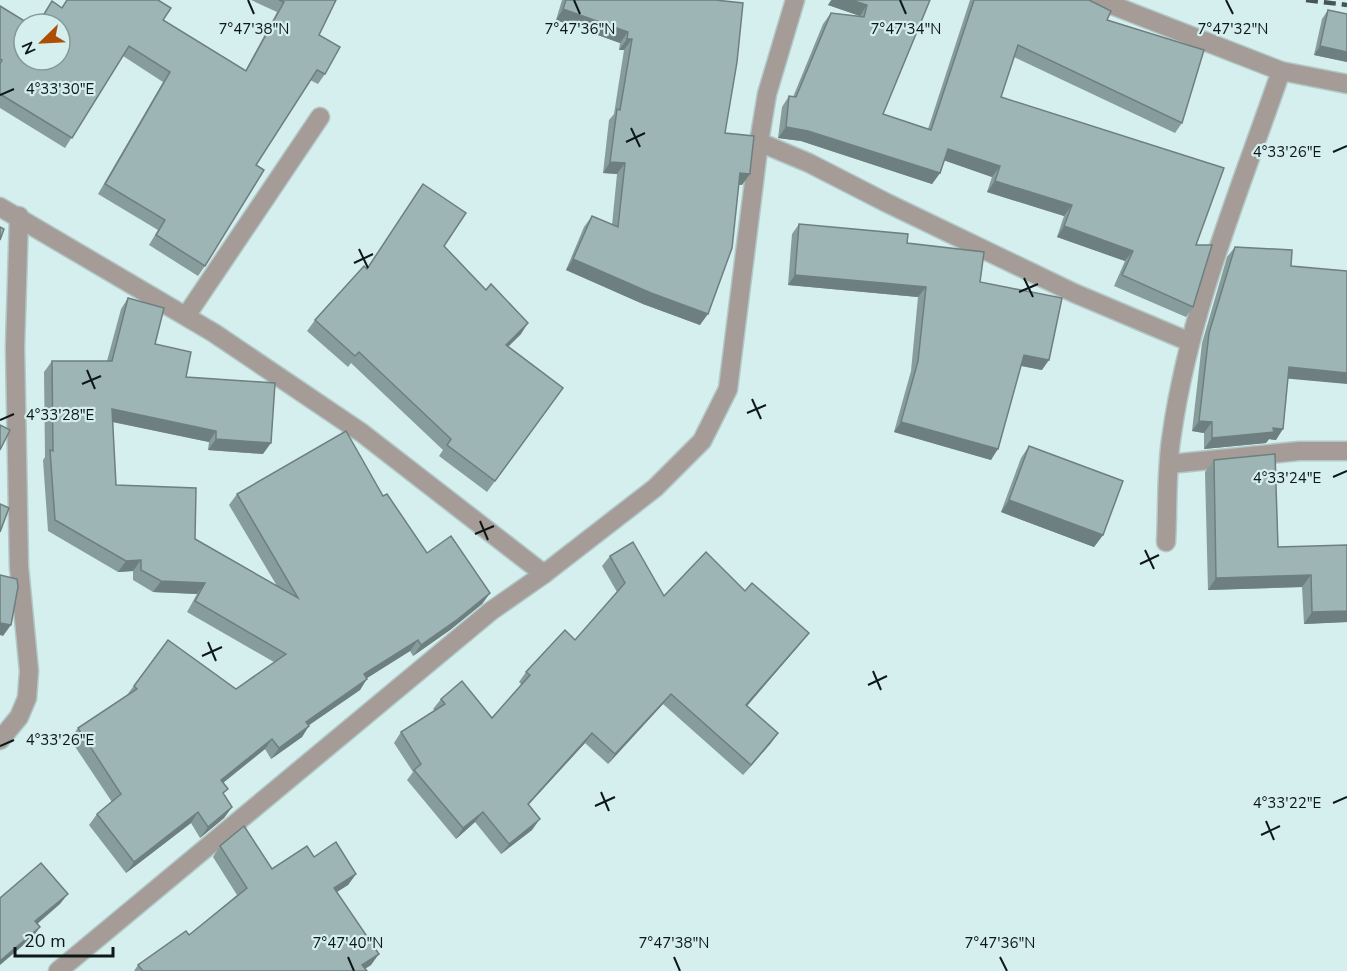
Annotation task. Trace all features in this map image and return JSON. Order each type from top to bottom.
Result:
[{"type":"street","points":[[58,971],[491,611],[544,574],[655,488],[702,441],[728,389],[767,94],[795,0]]},
{"type":"street","points":[[1099,0],[1281,71],[1347,84]]},
{"type":"street","points":[[1166,542],[1172,434],[1190,342],[1281,71]]},
{"type":"street","points":[[186,316],[320,117]]},
{"type":"street","points":[[759,142],[809,163],[1074,293],[1190,342]]},
{"type":"street","points":[[0,207],[19,216],[186,316],[362,434],[544,574]]},
{"type":"street","points":[[0,740],[19,717],[27,698],[30,671],[19,567],[15,347],[19,216]]},
{"type":"street","points":[[1170,464],[1299,451],[1347,451]]},
{"type":"building","points":[[67,0],[158,0],[171,8],[163,20],[246,71],[284,2],[279,0],[336,0],[319,35],[340,47],[325,74],[317,70],[256,165],[264,170],[205,266],[156,235],[165,220],[105,184],[170,72],[129,46],[72,138],[0,94],[2,60],[0,59],[0,6],[12,13],[12,72],[72,72],[72,12],[45,12],[52,1],[62,8]]},
{"type":"building","points":[[566,0],[715,0],[743,3],[737,62],[725,133],[754,136],[750,174],[740,173],[732,248],[708,314],[651,293],[573,259],[592,216],[618,227],[625,163],[610,162],[617,109],[620,110],[632,39],[627,39],[628,32],[563,9]]},
{"type":"building","points":[[851,0],[930,0],[883,114],[931,130],[974,0],[1089,0],[1111,11],[1107,20],[1204,50],[1182,123],[1018,45],[1001,97],[1224,168],[1196,245],[1212,245],[1193,307],[1122,275],[1133,251],[1064,226],[1072,205],[995,181],[1000,166],[948,149],[940,173],[808,131],[786,127],[789,96],[796,97],[831,13],[864,17],[867,5]]},
{"type":"building","points":[[1328,10],[1347,14],[1347,52],[1320,46]]},
{"type":"building","points":[[423,184],[466,213],[444,246],[486,290],[491,284],[528,323],[506,345],[563,388],[495,481],[447,445],[451,439],[359,352],[355,356],[315,320],[364,266],[367,269]]},
{"type":"building","points":[[799,224],[908,234],[907,243],[984,252],[980,282],[1062,298],[1049,360],[1024,355],[998,449],[901,422],[918,361],[926,287],[795,275]]},
{"type":"building","points":[[0,227],[4,229],[0,240]]},
{"type":"building","points":[[1235,247],[1292,250],[1291,266],[1347,271],[1347,373],[1289,367],[1283,429],[1273,428],[1274,432],[1212,438],[1212,422],[1199,421],[1209,333]]},
{"type":"building","points":[[128,298],[164,308],[155,344],[191,352],[186,377],[275,383],[271,443],[216,439],[216,431],[112,409],[116,485],[196,488],[195,539],[298,598],[237,494],[346,431],[383,496],[387,494],[427,553],[451,536],[490,593],[421,645],[418,640],[364,674],[367,679],[306,722],[309,726],[279,748],[272,739],[221,780],[228,789],[223,793],[232,807],[208,827],[198,812],[134,862],[97,814],[121,794],[78,728],[137,689],[134,686],[168,640],[236,689],[286,654],[195,601],[205,583],[161,581],[141,570],[141,560],[126,561],[55,520],[50,450],[53,451],[52,361],[112,361]]},
{"type":"building","points":[[0,425],[10,430],[0,450]]},
{"type":"building","points":[[1029,446],[1123,481],[1103,535],[1009,500]]},
{"type":"building","points":[[1275,454],[1278,547],[1347,545],[1347,611],[1312,612],[1311,575],[1216,578],[1214,460]]},
{"type":"building","points":[[0,504],[9,508],[0,532]]},
{"type":"building","points":[[633,542],[664,596],[706,552],[745,591],[752,583],[809,633],[746,705],[778,733],[751,765],[671,694],[615,754],[592,733],[528,804],[540,819],[509,844],[483,812],[463,828],[414,770],[421,764],[401,732],[445,704],[441,699],[462,681],[492,718],[530,675],[526,672],[565,630],[575,640],[625,583],[610,556]]},
{"type":"building","points":[[0,575],[17,579],[18,587],[11,625],[0,623]]},
{"type":"building","points":[[244,826],[272,869],[307,846],[314,857],[336,842],[356,874],[334,888],[379,954],[362,965],[367,971],[143,971],[138,965],[186,931],[189,935],[247,888],[220,846]]},
{"type":"building","points":[[41,863],[68,894],[35,921],[40,927],[0,961],[0,898]]},
{"type":"railway","points":[[1306,0],[1347,5]]}]
